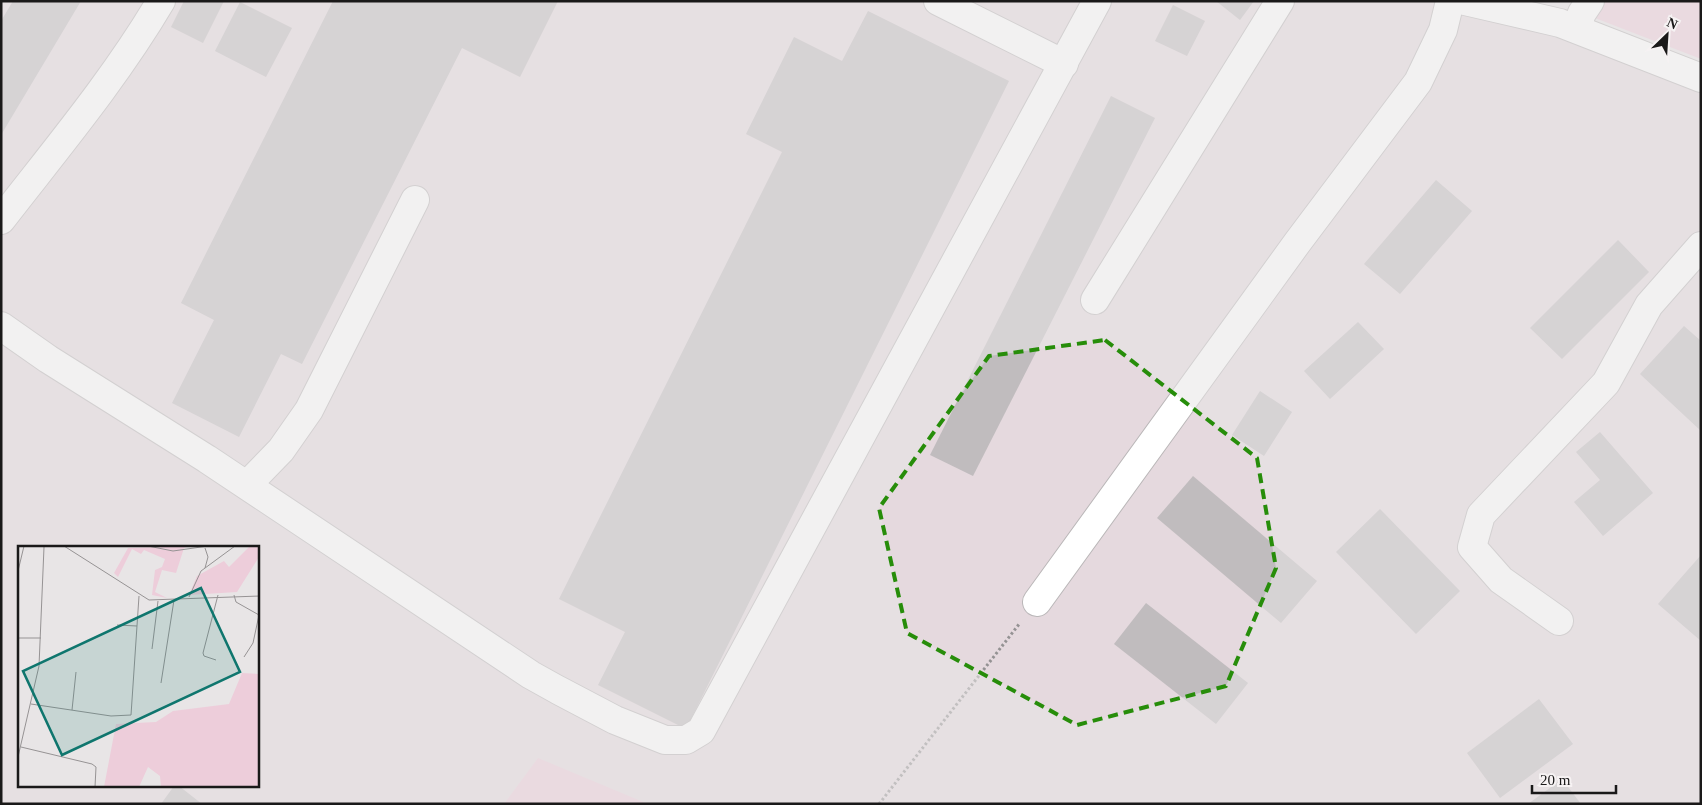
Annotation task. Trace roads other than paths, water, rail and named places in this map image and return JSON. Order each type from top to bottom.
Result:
[{"type":"street","points":[[1,220],[113,75],[146,26],[160,1]]},
{"type":"street","points":[[938,1],[1064,64]]},
{"type":"street","points":[[1,326],[48,359],[247,486],[545,683],[624,724],[665,740],[686,740],[701,732],[1098,1]]},
{"type":"street","points":[[1096,300],[1280,1]]},
{"type":"street","points":[[1037,602],[1297,243],[1418,82],[1443,30],[1450,1]]},
{"type":"street","points":[[1466,1],[1576,28],[1701,78]]},
{"type":"street","points":[[1576,28],[1582,13],[1590,1]]},
{"type":"street","points":[[247,486],[281,450],[308,410],[415,200]]},
{"type":"street","points":[[1559,621],[1501,580],[1472,547],[1481,515],[1606,383],[1649,304],[1701,246]]}]
